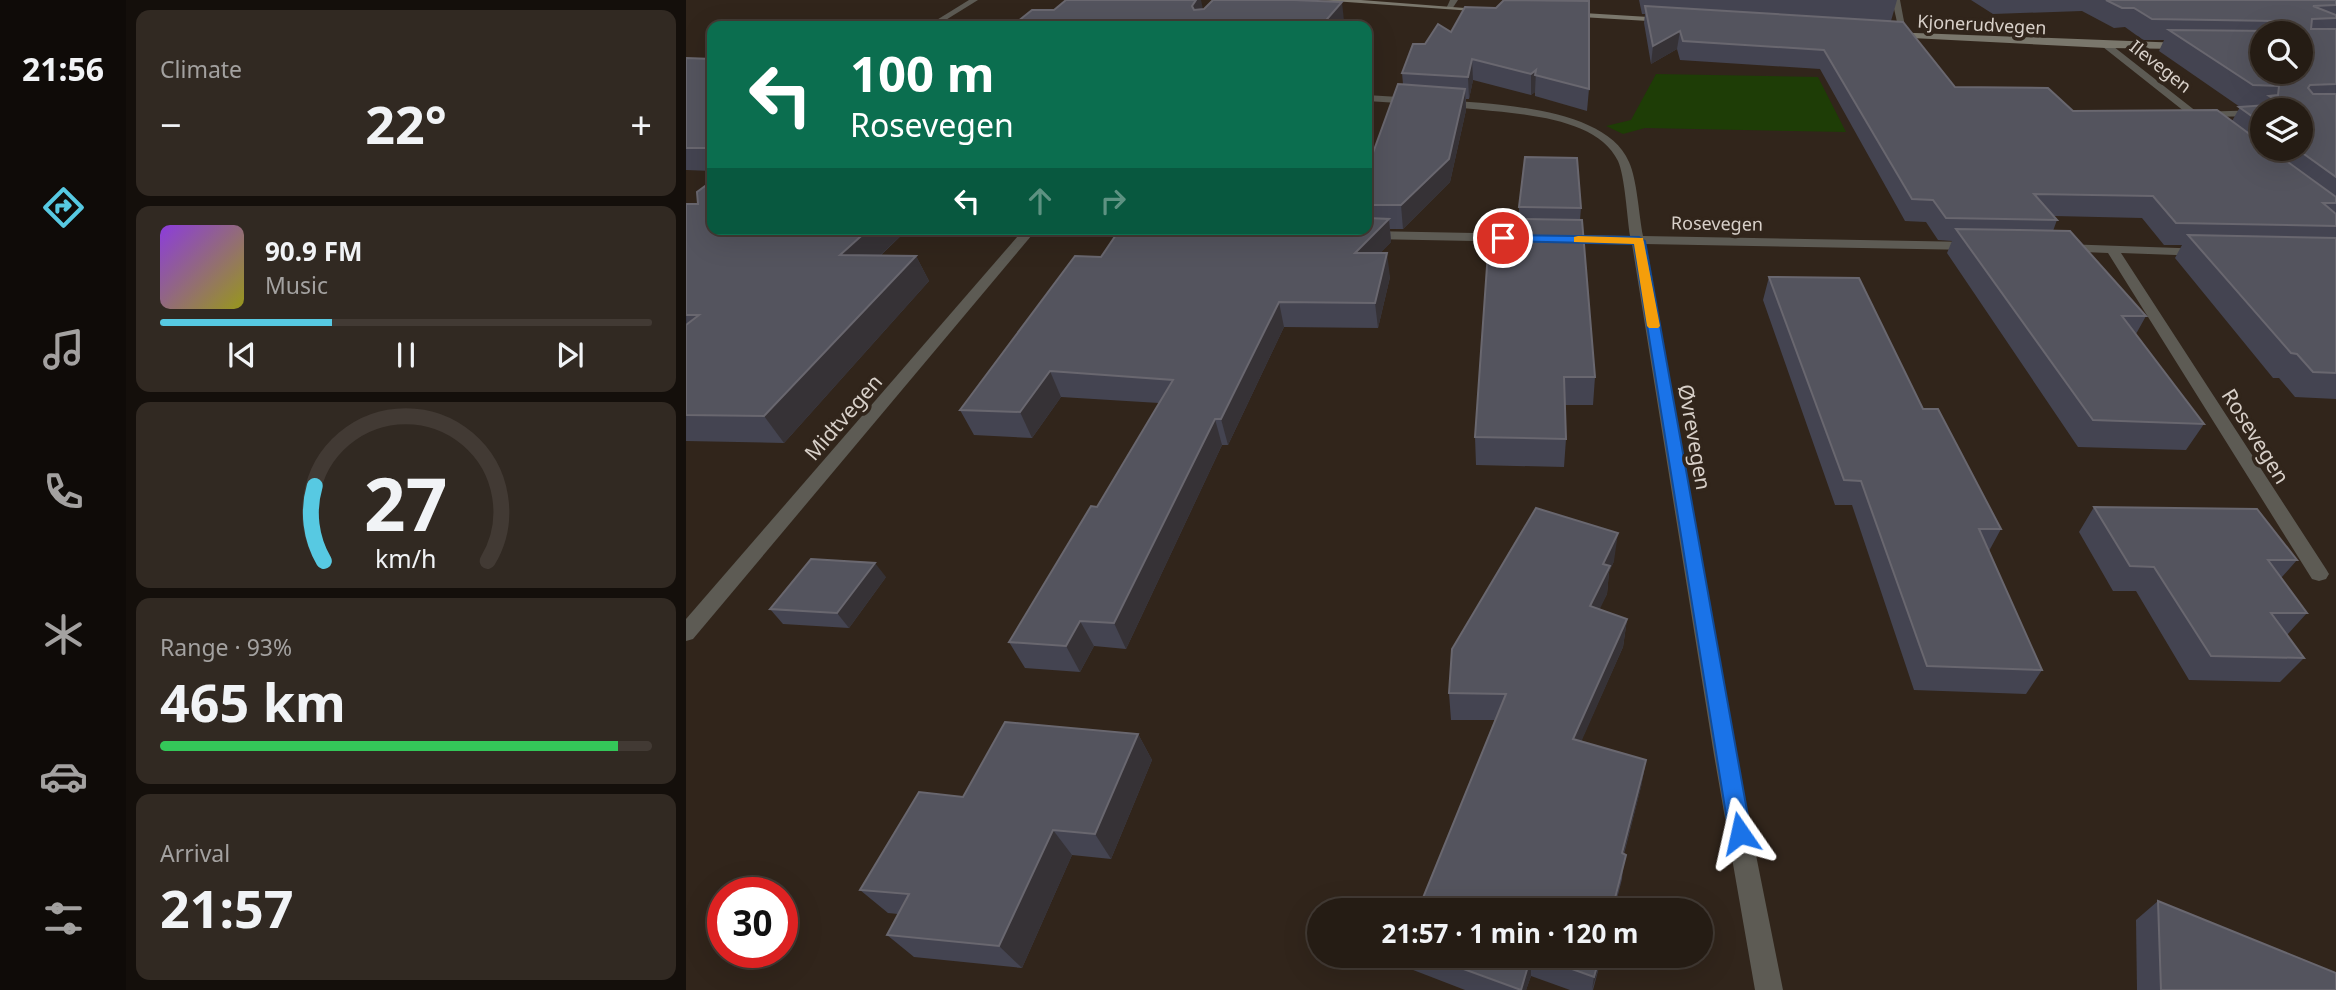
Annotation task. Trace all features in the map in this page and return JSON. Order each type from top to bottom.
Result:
[{"type":"main road","points":[[1323,0],[1452,4],[1502,10]]},
{"type":"main road","points":[[1555,14],[1676,21]]},
{"type":"main road","name":"Kjonerudvegen","points":[[1877,33],[2106,46],[2197,46]]},
{"type":"street","points":[[939,21],[974,0]]},
{"type":"street","points":[[1896,0],[1904,35]]},
{"type":"street","name":"Ilevegen","points":[[2106,46],[2216,130]]},
{"type":"street","name":"Øvrevegen","points":[[1372,98],[1508,110],[1558,119],[1596,134],[1614,147],[1624,162],[1725,755],[1769,990]]},
{"type":"street","name":"Ilevegen","points":[[2194,114],[2250,113]]},
{"type":"street","name":"Midtvegen","points":[[686,633],[1026,235]]},
{"type":"street","name":"Rosevegen","points":[[1361,235],[1987,247]]},
{"type":"street","points":[[2043,248],[2210,252]]},
{"type":"street","name":"Rosevegen","points":[[2112,249],[2319,574]]},
{"type":"green space","points":[[1656,74],[1818,77],[1846,132],[1645,128],[1623,134],[1606,126],[1631,120]]},
{"type":"building","points":[[1066,0],[1196,0],[1192,6],[1194,10],[1204,9],[1213,0],[1342,2],[1325,21],[1018,21],[1032,10],[1054,10]]},
{"type":"building","points":[[1504,0],[1589,1],[1589,89],[1535,75],[1536,70],[1531,74],[1472,59],[1468,77],[1402,73],[1413,44],[1425,44],[1438,24],[1451,32],[1465,7],[1496,8]]},
{"type":"building","points":[[2106,0],[2336,0],[2336,5],[2313,6],[2336,15],[2336,18],[2312,21],[2152,19],[2134,8],[2122,8]]},
{"type":"building","points":[[1645,6],[1903,22],[1955,87],[2048,88],[2073,111],[2217,110],[2250,134],[2250,161],[2286,161],[2336,197],[2336,203],[2323,203],[2336,214],[2336,226],[2176,223],[2153,196],[2034,194],[2057,220],[1946,218],[1933,200],[1912,199],[1824,50],[1683,41],[1680,31],[1653,46]]},
{"type":"building","points":[[2313,29],[2336,29],[2336,84],[2310,85],[2308,88],[2313,94],[2336,94],[2336,177],[2313,160],[2313,98],[2272,98],[2269,96],[2278,95],[2279,86],[2253,85],[2313,84]]},
{"type":"building","points":[[2169,30],[2250,31],[2250,83]]},
{"type":"building","points":[[686,58],[707,59],[707,148],[686,148]]},
{"type":"building","points":[[1398,84],[1465,89],[1449,159],[1401,205],[1372,205],[1372,156]]},
{"type":"building","points":[[2250,106],[2250,115],[2239,107]]},
{"type":"building","points":[[1525,157],[1577,158],[1581,208],[1519,207]]},
{"type":"building","points":[[707,185],[707,235],[862,235],[840,255],[916,256],[764,416],[686,415],[686,325],[699,315],[686,315],[686,204],[698,204],[697,192]]},
{"type":"building","points":[[1372,218],[1389,219],[1355,253],[1387,253],[1375,303],[1279,302],[1221,419],[1215,419],[1114,623],[1080,621],[1066,646],[1009,642],[1091,506],[1097,507],[1173,380],[1050,371],[1020,412],[960,410],[1075,256],[1101,257],[1116,235],[1372,235]]},
{"type":"building","points":[[1518,219],[1582,220],[1595,377],[1564,377],[1566,439],[1475,437],[1488,252],[1514,252]]},
{"type":"building","points":[[1956,229],[2070,231],[2146,316],[2122,316],[2204,424],[2093,420]]},
{"type":"building","points":[[2188,235],[2336,238],[2336,373],[2313,372],[2297,354],[2291,353]]},
{"type":"building","points":[[1769,277],[1859,278],[1923,409],[1938,409],[2001,529],[1979,529],[2042,670],[1927,666],[1861,481],[1844,480]]},
{"type":"building","points":[[2094,507],[2257,509],[2297,560],[2268,560],[2307,613],[2271,613],[2304,658],[2211,656],[2154,567],[2130,566]]},
{"type":"building","points":[[1536,508],[1618,533],[1603,564],[1610,566],[1590,606],[1627,619],[1573,739],[1646,760],[1622,853],[1626,855],[1615,898],[1423,898],[1506,694],[1449,693],[1452,649]]},
{"type":"building","points":[[811,559],[875,563],[837,613],[770,609]]},
{"type":"building","points":[[1005,722],[1138,734],[1095,834],[1053,830],[999,946],[887,935],[909,894],[860,890],[919,792],[963,797]]},
{"type":"building","points":[[2158,901],[2336,973],[2336,990],[2161,990]]},
{"type":"building","points":[[1461,968],[1527,968],[1521,990]]},
{"type":"building","points":[[1569,968],[1597,968],[1594,977]]},
{"type":"slow traffic","points":[[1578,239],[1639,241],[1653,326]]},
{"type":"route","points":[[1503,238],[1639,241],[1740,833]]}]
